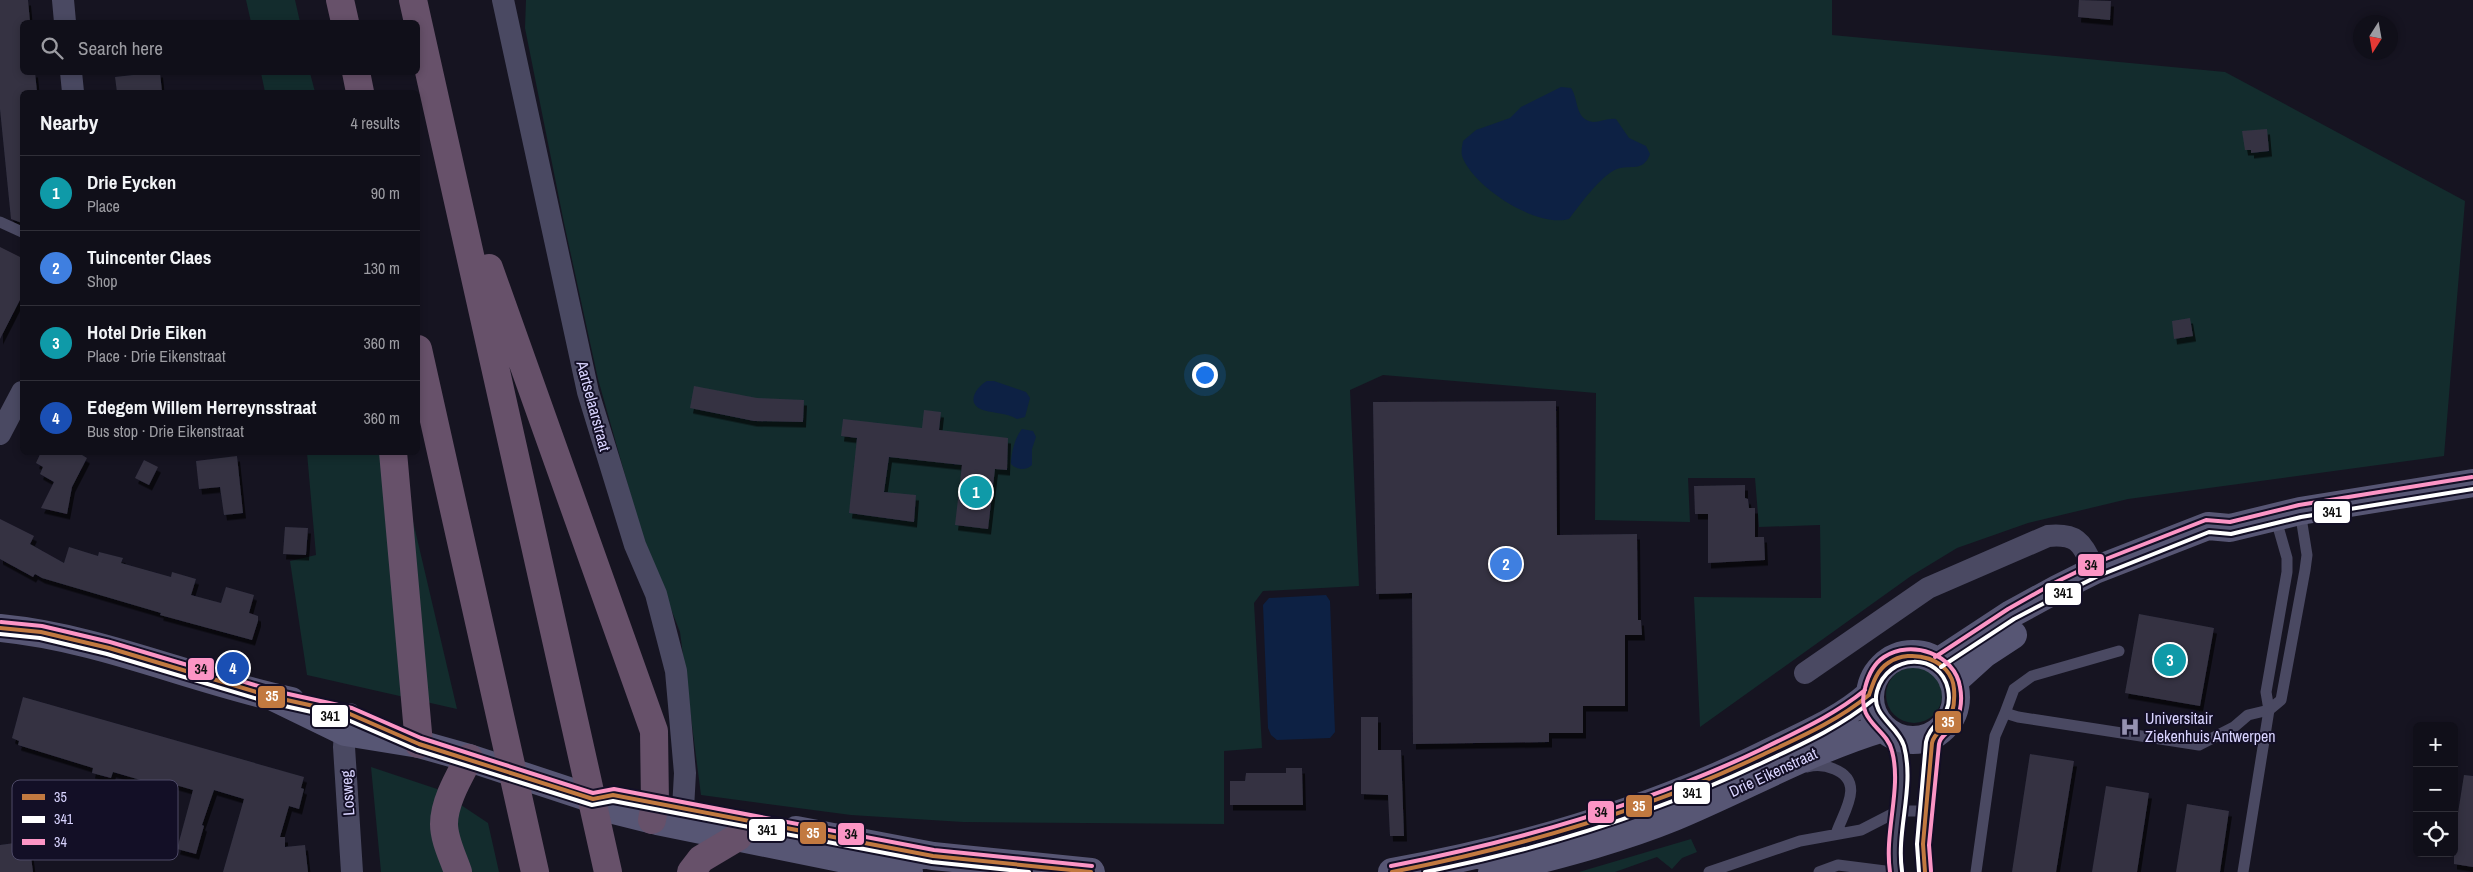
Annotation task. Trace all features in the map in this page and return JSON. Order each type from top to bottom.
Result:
[{"type":"highway","points":[[340,0],[345,20]]},
{"type":"highway","points":[[414,0],[418,20]]},
{"type":"highway","points":[[420,27],[607,866]]},
{"type":"highway","points":[[357,75],[360,90]]},
{"type":"highway","points":[[448,154],[654,731],[654,812]]},
{"type":"highway","points":[[420,359],[535,872]]},
{"type":"highway","points":[[393,455],[419,744]]},
{"type":"highway","points":[[458,872],[446,837],[444,823],[451,798],[468,758]]},
{"type":"highway","points":[[691,872],[693,867],[702,859],[738,837]]},
{"type":"street","points":[[63,0],[66,20]]},
{"type":"street","name":"Aartselaarstraat","points":[[503,0],[588,392],[635,545],[656,594],[676,671],[685,773],[683,810]]},
{"type":"street","points":[[71,75],[73,90]]},
{"type":"street","points":[[0,434],[20,396]]},
{"type":"street","points":[[1945,672],[2010,614],[2095,570],[2208,526],[2230,528],[2288,514],[2470,485]]},
{"type":"street","points":[[1945,672],[1984,654],[2063,604],[2116,578],[2161,559],[2214,543],[2230,528]]},
{"type":"street","points":[[1805,673],[1928,588],[2048,536],[2069,535],[2076,539],[2095,570]]},
{"type":"street","points":[[0,628],[42,632],[109,648],[273,697],[347,723],[468,758],[593,799],[613,795],[654,812],[738,837],[908,872]]},
{"type":"street","points":[[1923,655],[1945,672],[1956,698],[1953,713],[1942,730],[1934,735],[1918,740],[1902,738],[1888,731],[1875,719],[1869,695],[1874,679],[1882,667],[1892,659],[1902,656],[1923,655]]},
{"type":"street","name":"Drie Eikenstraat","points":[[1483,867],[1570,830],[1698,786],[1835,720],[1854,708],[1869,695]]},
{"type":"street","name":"Losweg","points":[[347,723],[352,872]]},
{"type":"street","name":"Drie Eikenstraat","points":[[1392,872],[1483,867],[1612,839],[1663,821],[1789,766],[1845,739],[1888,731]]},
{"type":"street","points":[[654,812],[683,810],[934,856],[1091,872]]},
{"type":"lane","points":[[0,222],[20,231]]},
{"type":"lane","points":[[2243,872],[2269,710],[2266,692],[2287,572],[2288,514]]},
{"type":"lane","points":[[2005,713],[2018,717],[2199,745],[2234,727],[2248,715],[2269,710],[2281,700],[2306,570],[2307,555],[2288,514]]},
{"type":"lane","points":[[1976,872],[1995,736],[2014,689],[2032,676],[2119,651]]},
{"type":"lane","points":[[1818,872],[1838,865],[1894,872],[1892,854],[1901,770],[1899,750],[1888,731]]},
{"type":"lane","points":[[1925,872],[1922,840],[1928,812],[1930,763],[1934,735]]},
{"type":"lane","points":[[1789,766],[1802,770],[1814,765],[1824,765],[1842,773],[1848,782],[1851,794],[1849,804],[1836,834]]},
{"type":"lane","points":[[1709,872],[1800,841],[1861,830],[1898,810],[1928,812]]},
{"type":"green space","points":[[246,0],[295,0],[300,20],[251,20]]},
{"type":"green space","points":[[526,0],[1832,0],[1832,35],[2225,72],[2465,201],[2444,456],[2128,499],[2028,523],[1957,548],[1911,576],[1700,727],[1694,597],[1821,598],[1820,525],[1759,527],[1755,478],[1688,478],[1690,522],[1595,520],[1596,393],[1383,375],[1350,390],[1359,586],[1263,591],[1254,603],[1262,748],[1224,751],[1224,824],[963,822],[851,815],[701,795],[680,632],[641,532],[598,379],[564,223],[525,28]]},
{"type":"green space","points":[[261,75],[311,75],[314,90],[265,90]]},
{"type":"green space","points":[[307,455],[397,455],[457,709],[307,675],[290,561],[316,555]]},
{"type":"green space","points":[[1914,667],[1925,669],[1934,675],[1940,684],[1942,695],[1940,706],[1934,715],[1925,721],[1914,723],[1903,721],[1894,715],[1888,706],[1886,695],[1888,684],[1894,675],[1903,669]]},
{"type":"green space","points":[[371,767],[437,789],[488,823],[499,872],[381,872]]},
{"type":"green space","points":[[1691,839],[1697,852],[1682,858],[1672,869],[1657,857],[1615,872],[1579,872]]},
{"type":"water","points":[[1561,87],[1571,88],[1583,117],[1593,122],[1616,119],[1629,138],[1646,146],[1650,154],[1644,164],[1617,169],[1604,178],[1569,219],[1555,220],[1524,211],[1492,192],[1468,168],[1462,156],[1462,151],[1463,141],[1476,130],[1510,118],[1521,107]]},
{"type":"water","points":[[987,381],[994,381],[1026,392],[1030,398],[1025,417],[1017,419],[1008,415],[983,410],[974,404],[973,400],[976,391]]},
{"type":"water","points":[[1022,429],[1033,431],[1036,437],[1032,449],[1032,465],[1021,469],[1011,464],[1017,436]]},
{"type":"water","points":[[1326,595],[1330,601],[1335,732],[1330,738],[1277,740],[1271,735],[1268,728],[1263,605],[1269,598]]},
{"type":"building","points":[[0,0],[28,0],[30,20],[20,20],[20,75],[35,75],[37,90],[20,90],[20,222],[11,219],[0,109]]},
{"type":"building","points":[[2079,0],[2111,1],[2110,20],[2078,17]]},
{"type":"building","points":[[160,75],[162,90],[117,90],[115,77]]},
{"type":"building","points":[[2267,129],[2269,151],[2251,153],[2251,150],[2245,150],[2242,131]]},
{"type":"building","points":[[0,247],[20,257],[20,300],[0,339]]},
{"type":"building","points":[[2190,318],[2193,336],[2174,339],[2172,321]]},
{"type":"building","points":[[694,386],[757,398],[804,400],[803,422],[754,421],[690,408]]},
{"type":"building","points":[[1556,401],[1557,535],[1637,534],[1638,620],[1641,620],[1642,635],[1625,635],[1625,706],[1583,706],[1583,733],[1549,733],[1549,742],[1413,744],[1412,593],[1376,594],[1373,402]]},
{"type":"building","points":[[924,410],[941,412],[939,430],[1008,438],[1007,470],[995,469],[988,529],[955,525],[962,465],[889,457],[884,492],[916,495],[914,522],[849,513],[857,438],[841,436],[843,419],[922,428]]},
{"type":"building","points":[[40,455],[82,455],[87,458],[72,487],[67,514],[41,508],[54,482],[40,474],[43,467],[36,463]]},
{"type":"building","points":[[237,456],[243,513],[224,515],[220,487],[199,489],[196,461]]},
{"type":"building","points":[[144,460],[158,467],[149,485],[135,478]]},
{"type":"building","points":[[1745,485],[1745,498],[1748,499],[1749,508],[1755,508],[1755,537],[1764,537],[1765,560],[1708,563],[1708,514],[1695,514],[1694,486]]},
{"type":"building","points":[[0,519],[34,536],[30,544],[64,563],[69,547],[98,556],[99,552],[123,558],[121,563],[171,577],[172,572],[196,579],[191,595],[221,603],[226,587],[254,595],[249,613],[258,616],[258,621],[252,640],[160,615],[161,613],[42,578],[35,574],[33,577],[0,559]]},
{"type":"building","points":[[285,527],[308,528],[306,555],[283,554]]},
{"type":"building","points":[[2139,614],[2214,628],[2200,706],[2125,693]]},
{"type":"building","points":[[23,697],[304,777],[301,788],[304,789],[299,809],[289,806],[280,837],[285,837],[285,847],[305,845],[308,872],[223,872],[244,799],[214,790],[202,825],[204,826],[196,854],[178,849],[193,790],[178,786],[178,780],[140,780],[113,772],[111,778],[92,773],[93,768],[18,745],[19,741],[12,738]]},
{"type":"building","points":[[1361,717],[1378,717],[1378,750],[1401,750],[1404,836],[1390,836],[1388,795],[1361,794]]},
{"type":"building","points":[[2030,754],[2074,761],[2056,872],[2012,872]]},
{"type":"building","points":[[1286,768],[1302,768],[1303,805],[1230,805],[1230,781],[1245,781],[1246,773],[1286,773]]},
{"type":"building","points":[[2464,775],[2473,776],[2473,867],[2454,864],[2454,857],[2458,857],[2458,813]]},
{"type":"building","points":[[2106,786],[2149,793],[2137,872],[2092,872]]},
{"type":"building","points":[[2187,804],[2229,811],[2220,872],[2176,872]]},
{"type":"building","points":[[12,843],[12,860],[31,860],[33,872],[0,872],[0,845]]},
{"type":"transit line","name":"34","points":[[1935,657],[2008,609],[2054,583],[2093,564],[2206,520],[2230,522],[2299,505],[2472,477]]},
{"type":"transit line","name":"341","points":[[1941,667],[2014,619],[2060,595],[2098,576],[2209,532],[2231,534],[2301,517],[2473,489]]},
{"type":"transit line","name":"34","points":[[1,622],[42,626],[110,642],[275,691],[352,708],[421,738],[593,793],[614,789],[934,850],[1092,866]]},
{"type":"transit line","name":"35","points":[[0,628],[41,632],[109,648],[273,697],[350,714],[419,744],[593,799],[613,795],[933,856],[1091,872]]},
{"type":"transit line","name":"341","points":[[0,634],[40,638],[107,654],[271,703],[348,720],[417,750],[592,805],[613,801],[932,862],[1029,872]]},
{"type":"transit line","name":"34","points":[[1890,872],[1889,841],[1895,765],[1889,743],[1868,717],[1864,709],[1863,700],[1868,679],[1877,663],[1884,657],[1907,649],[1919,650],[1941,658],[1956,675],[1961,693],[1960,710],[1956,721],[1939,744],[1929,845],[1931,871]]},
{"type":"transit line","name":"35","points":[[1869,695],[1881,669],[1897,658],[1918,656],[1929,659],[1938,663],[1952,679],[1954,689],[1952,713],[1948,722],[1935,736],[1932,743],[1923,844],[1925,872]]},
{"type":"transit line","name":"341","points":[[1902,871],[1901,840],[1907,793],[1907,761],[1901,739],[1881,714],[1876,700],[1877,691],[1883,678],[1892,669],[1902,664],[1914,662],[1925,663],[1935,668],[1943,677],[1948,689],[1949,699],[1945,713],[1928,735],[1926,742],[1917,844],[1919,872]]},
{"type":"transit line","name":"34","points":[[1391,866],[1486,845],[1579,820],[1625,805],[1715,770],[1760,750],[1827,716],[1865,690]]},
{"type":"transit line","name":"35","points":[[1392,872],[1487,851],[1580,826],[1626,811],[1716,776],[1802,736],[1830,721],[1869,695]]},
{"type":"transit line","name":"341","points":[[1425,872],[1555,841],[1598,828],[1682,797],[1806,742],[1847,719],[1873,700]]},
{"type":"place","name":"Drie Eycken","points":[[976,492]]},
{"type":"place","name":"Tuincenter Claes","points":[[1506,564]]},
{"type":"place","name":"Hotel Drie Eiken","points":[[2170,660]]},
{"type":"place","name":"Edegem Willem Herreynsstraat","points":[[233,668]]},
{"type":"place","name":"Universitair Ziekenhuis Antwerpen","points":[[2130,727]]}]
